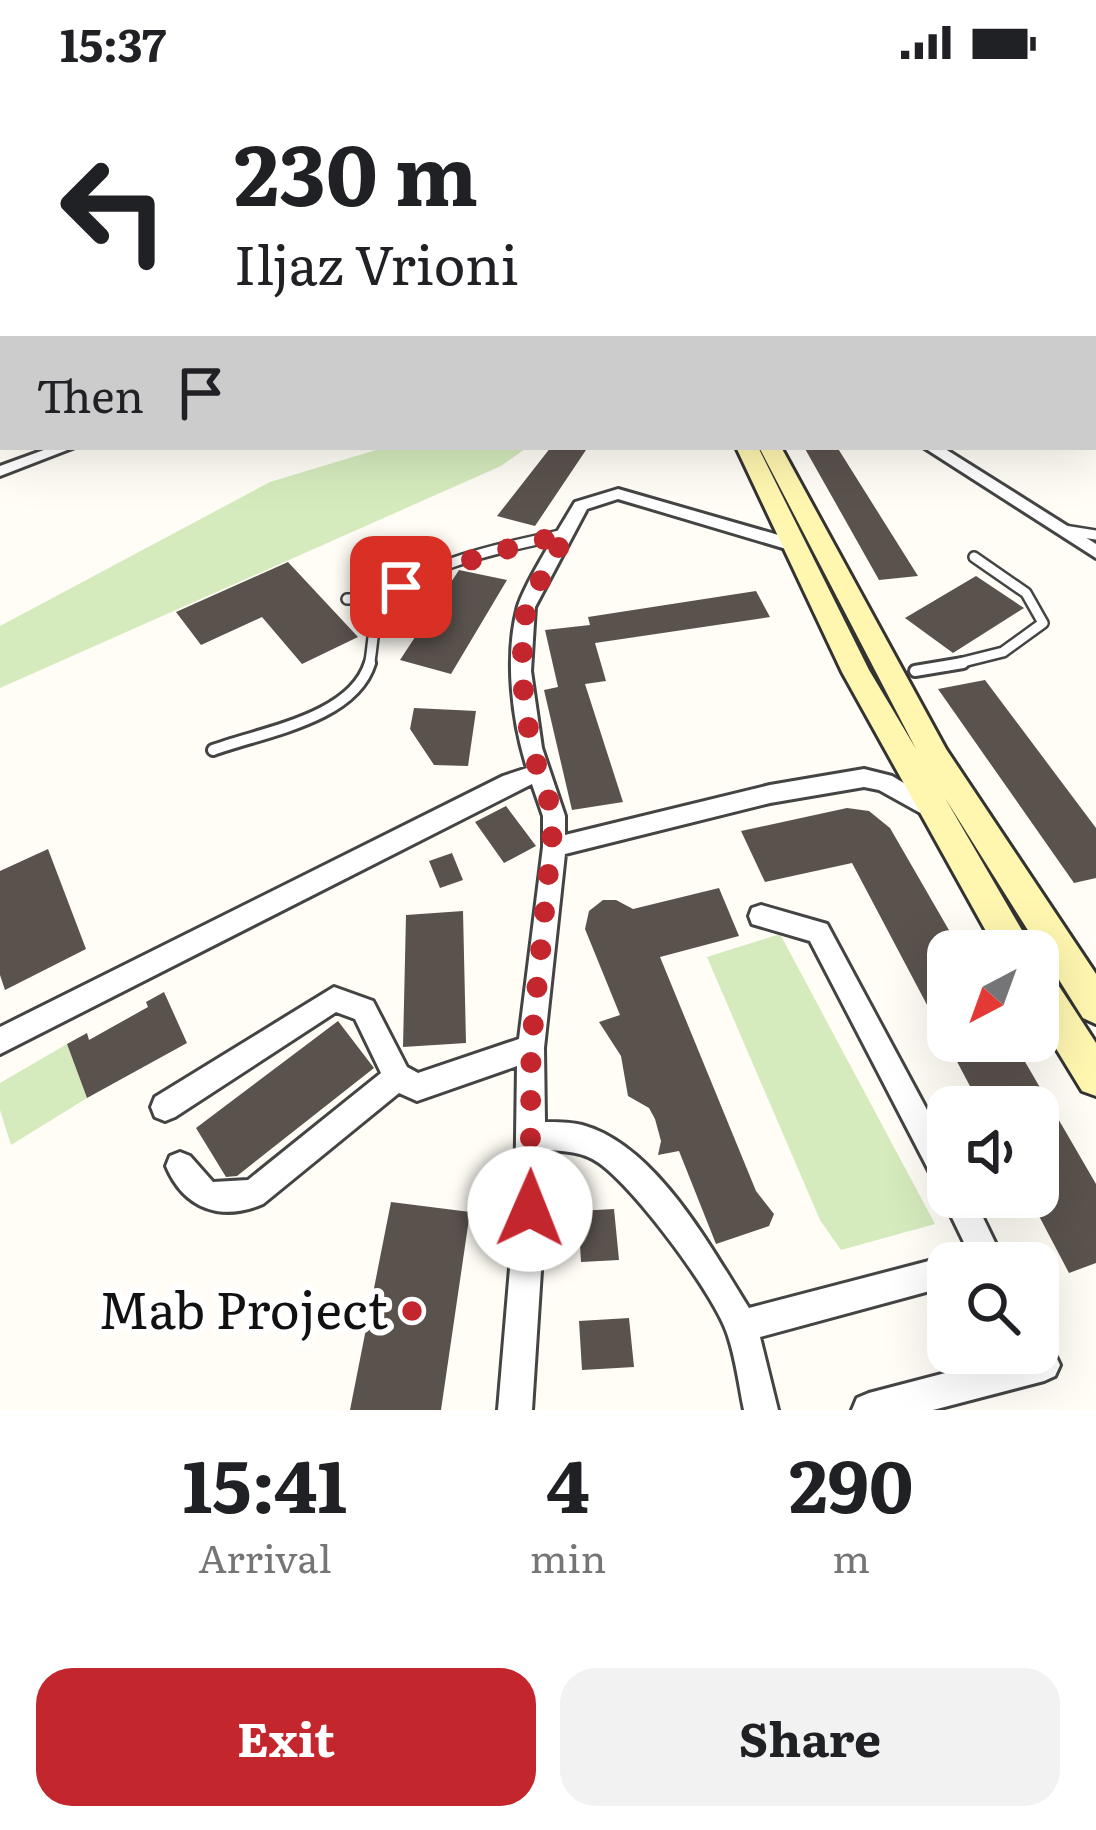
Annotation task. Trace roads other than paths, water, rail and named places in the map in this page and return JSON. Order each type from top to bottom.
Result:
[{"type":"main road","points":[[748,450],[856,672],[1004,930]]},
{"type":"main road","points":[[772,450],[902,673],[935,757],[1096,1006]]},
{"type":"main road","points":[[1059,1019],[1096,1077]]},
{"type":"street","points":[[0,471],[59,450]]},
{"type":"street","points":[[936,450],[1096,552]]},
{"type":"street","points":[[515,1410],[531,1135],[531,1048],[554,848],[554,816],[531,748],[521,671],[526,607],[581,506],[618,494],[794,545]]},
{"type":"street","points":[[0,1041],[511,782],[541,772]]},
{"type":"street","points":[[554,848],[770,794],[864,778],[884,782],[933,811]]},
{"type":"street","points":[[760,916],[818,932],[927,1138]]},
{"type":"street","points":[[165,1107],[334,999],[364,1010],[397,1077],[417,1087],[531,1048]]},
{"type":"street","points":[[179,1166],[206,1196],[253,1194],[397,1077]]},
{"type":"street","points":[[531,1135],[586,1141],[608,1154],[660,1203],[742,1326],[761,1410]]},
{"type":"street","points":[[742,1326],[927,1276]]},
{"type":"street","points":[[869,1410],[1009,1374]]},
{"type":"lane","points":[[1058,530],[1096,535]]},
{"type":"lane","points":[[213,750],[351,695],[366,674],[379,612],[401,587],[484,555],[566,534]]},
{"type":"lane","points":[[902,673],[998,652],[1029,639],[1043,623],[1039,606],[1028,593],[974,557]]},
{"type":"lane","points":[[347,599],[387,598]]},
{"type":"place","name":"Mab Project","points":[[412,1311]]}]
